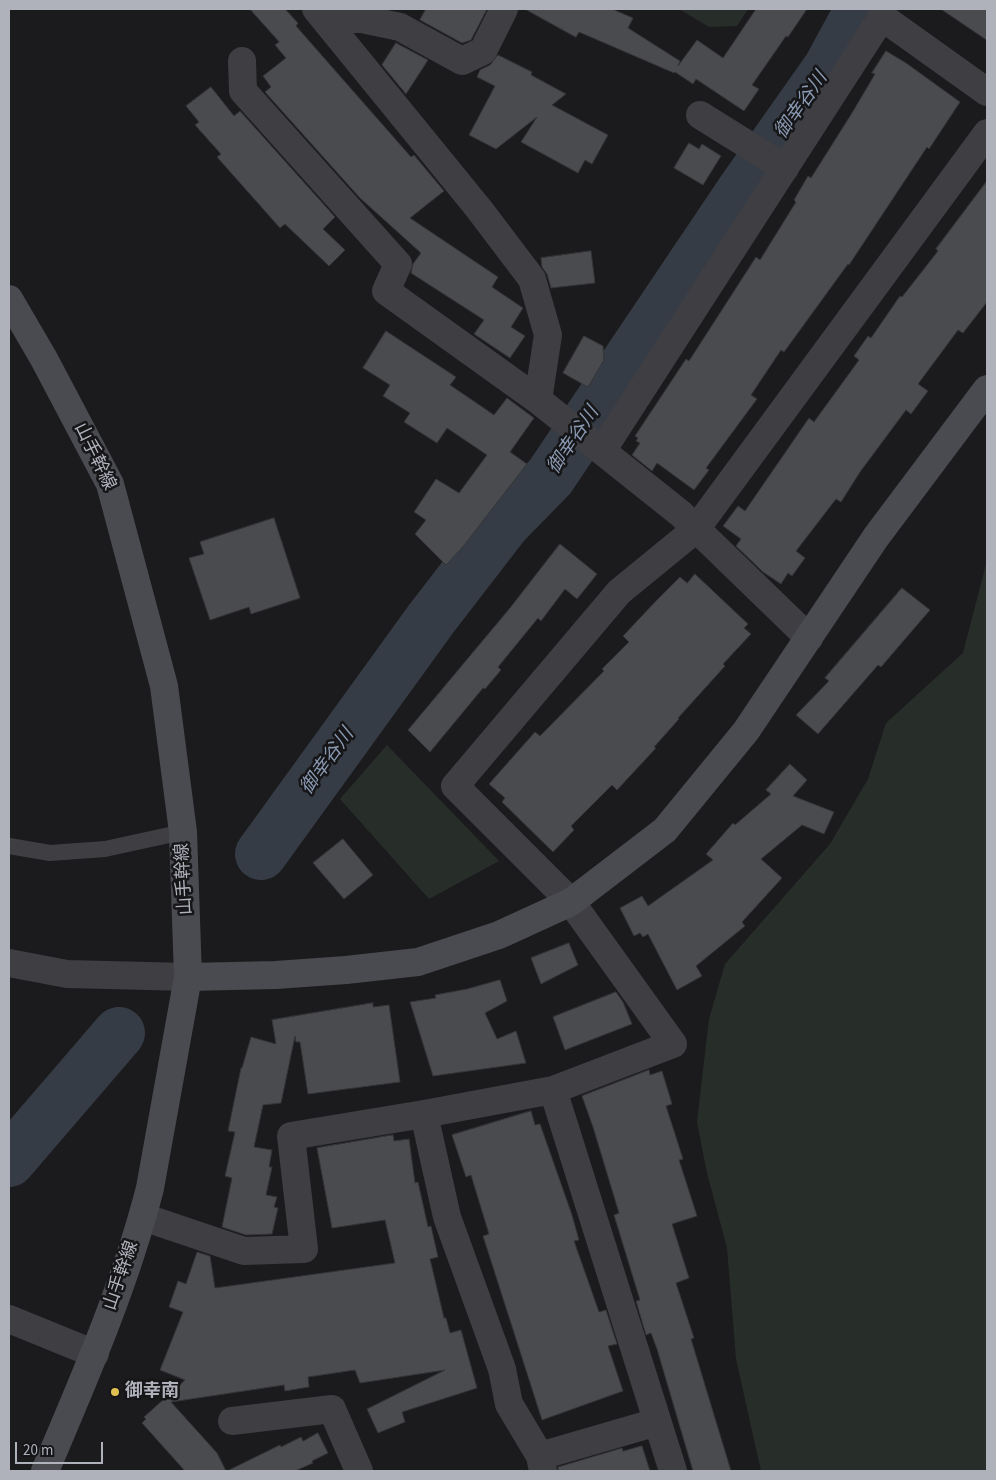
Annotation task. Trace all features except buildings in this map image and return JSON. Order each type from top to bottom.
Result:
[{"type":"main road","name":"山手幹線","points":[[9,299],[44,359],[110,484],[164,686],[183,832],[188,977],[150,1188],[142,1217],[95,1354],[45,1471]]},
{"type":"main road","points":[[188,977],[285,974],[418,962],[499,935],[571,902],[664,830],[746,731],[876,537],[987,389]]},
{"type":"street","points":[[321,14],[362,19],[400,27],[462,61],[483,51],[504,9]]},
{"type":"street","points":[[321,14],[479,209],[532,279],[548,335],[538,400]]},
{"type":"street","points":[[596,446],[882,17],[987,92]]},
{"type":"street","points":[[242,60],[243,91],[398,264],[386,291],[538,400],[680,514],[808,638]]},
{"type":"street","points":[[700,115],[782,166]]},
{"type":"street","points":[[142,1217],[244,1251],[304,1249],[291,1136],[553,1090],[673,1044],[571,902],[455,786],[619,592],[696,529],[987,133]]},
{"type":"street","points":[[9,963],[67,974],[188,977]]},
{"type":"street","points":[[553,1090],[673,1471]]},
{"type":"street","points":[[424,1114],[447,1217],[502,1369],[509,1404],[541,1463],[657,1422]]},
{"type":"street","points":[[9,1319],[95,1354]]},
{"type":"street","points":[[232,1421],[332,1409],[358,1471]]},
{"type":"lane","points":[[9,846],[50,853],[96,850],[183,832]]},
{"type":"shaded area","points":[[679,9],[748,9],[737,26],[709,27]]},
{"type":"shaded area","points":[[987,560],[987,1471],[761,1471],[736,1359],[727,1248],[707,1173],[697,1122],[709,1019],[725,964],[830,844],[868,779],[886,723],[963,653]]},
{"type":"shaded area","points":[[387,745],[499,861],[429,899],[340,799]]},
{"type":"waterway","name":"御幸谷川","points":[[261,854],[431,619],[505,523],[550,477],[743,190],[829,68],[861,9]]},
{"type":"waterway","points":[[9,1161],[119,1033]]},
{"type":"place","name":"御幸南","points":[[115,1392]]}]
